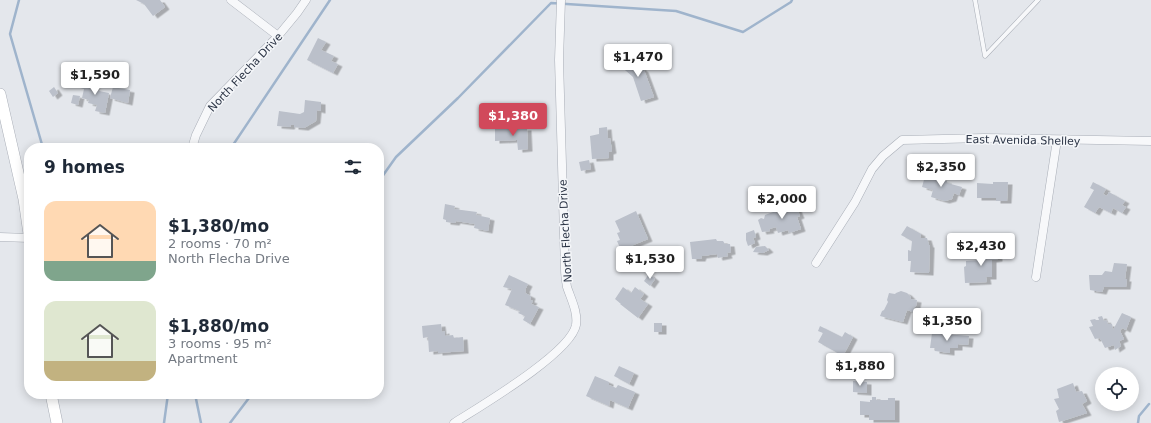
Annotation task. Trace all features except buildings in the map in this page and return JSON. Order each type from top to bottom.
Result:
[{"type":"street","points":[[231,0],[278,36]]},
{"type":"street","name":"North Flecha Drive","points":[[194,143],[210,106],[278,36],[306,0]]},
{"type":"street","name":"North Flecha Drive","points":[[454,423],[519,382],[564,344],[572,336],[576,325],[575,311],[567,287],[564,269],[559,60],[561,0]]},
{"type":"street","points":[[0,94],[24,199]]},
{"type":"street","name":"East Avenida Shelley","points":[[816,263],[855,202],[872,169],[882,156],[902,140],[984,138],[1151,141]]},
{"type":"street","points":[[1036,277],[1057,140]]},
{"type":"street","points":[[0,237],[24,238]]},
{"type":"street","points":[[52,399],[57,423]]},
{"type":"lane","points":[[975,0],[985,56],[1038,0]]},
{"type":"waterway","points":[[19,0],[10,34],[42,143]]},
{"type":"waterway","points":[[234,143],[330,0]]},
{"type":"waterway","points":[[384,174],[396,157],[458,98],[551,3],[676,11],[743,32],[792,0]]},
{"type":"waterway","points":[[164,423],[167,399]]},
{"type":"waterway","points":[[196,399],[201,423]]},
{"type":"waterway","points":[[230,423],[248,399]]},
{"type":"waterway","points":[[1138,423],[1139,416],[1149,404]]}]
